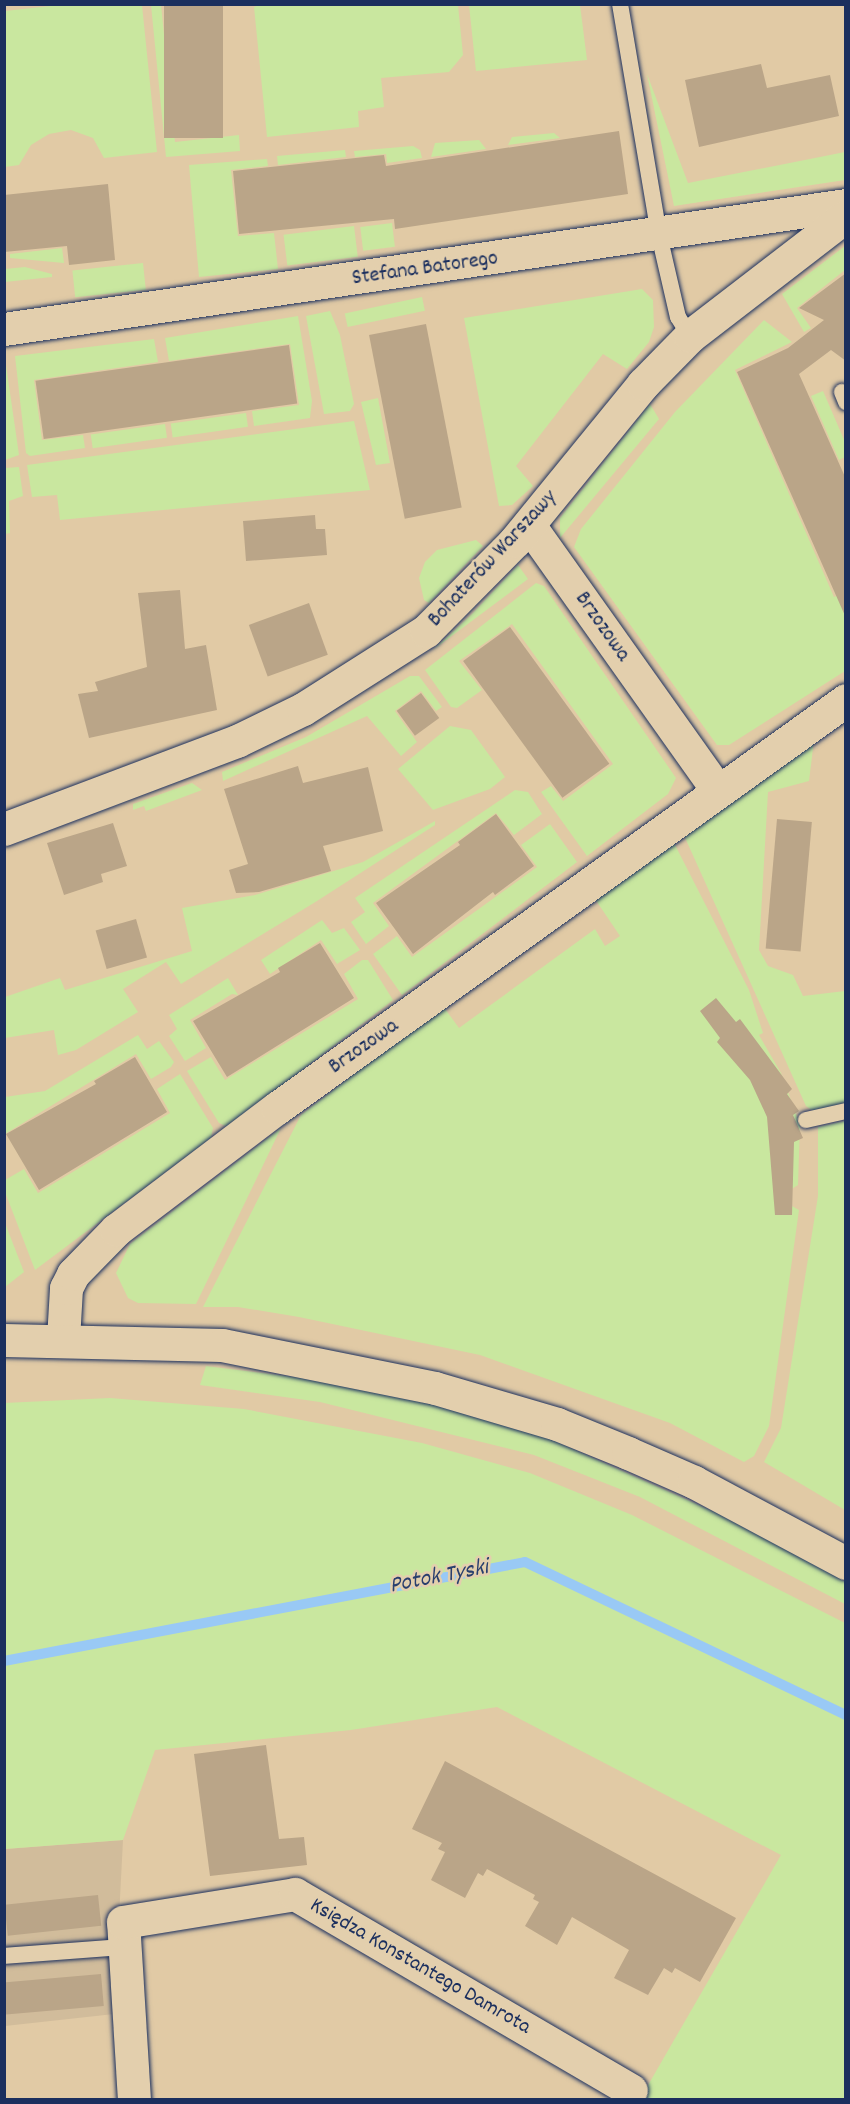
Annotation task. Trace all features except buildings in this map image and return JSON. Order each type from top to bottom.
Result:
[{"type":"street","name":"Stefana Batorego","points":[[4,329],[846,206]]},
{"type":"street","name":"Bohaterów Warszawy","points":[[4,829],[209,754],[303,709],[426,631],[529,525],[643,384],[690,336],[846,216]]},
{"type":"street","name":"Brzozowa","points":[[529,525],[716,788]]},
{"type":"street","name":"Brzozowa","points":[[63,1339],[66,1288],[99,1245],[269,1113],[466,975],[716,788],[846,699]]},
{"type":"street","points":[[4,1340],[63,1339],[222,1345],[370,1371],[496,1404],[557,1424],[694,1482],[846,1563]]},
{"type":"street","name":"Księdza Konstantego Damrota","points":[[134,2100],[123,1922],[295,1894],[631,2090]]},
{"type":"lane","points":[[620,4],[659,235],[678,317],[690,336]]},
{"type":"lane","points":[[806,1120],[846,1112]]},
{"type":"lane","points":[[4,1956],[125,1947]]},
{"type":"shaded area","points":[[123,1840],[114,2014],[5,2026],[5,1849]]},
{"type":"green space","points":[[68,4],[142,5],[157,152],[104,158],[93,138],[71,130],[49,134],[31,145],[19,165],[5,167],[5,11]]},
{"type":"green space","points":[[151,5],[161,5],[175,142],[239,135],[240,151],[166,157]]},
{"type":"green space","points":[[259,5],[458,5],[463,55],[449,72],[381,78],[384,107],[358,111],[359,127],[267,137],[254,7]]},
{"type":"green space","points":[[469,5],[580,5],[587,60],[476,71]]},
{"type":"green space","points":[[647,74],[688,183],[845,152],[845,180],[674,206]]},
{"type":"green space","points":[[554,133],[560,138],[508,145],[512,137]]},
{"type":"green space","points":[[479,140],[486,149],[431,157],[435,143]]},
{"type":"green space","points":[[413,146],[420,150],[422,158],[387,163],[386,154],[355,157],[354,151]]},
{"type":"green space","points":[[345,150],[346,157],[278,165],[277,156]]},
{"type":"green space","points":[[267,159],[268,166],[231,170],[238,236],[274,233],[278,269],[199,277],[189,165]]},
{"type":"green space","points":[[392,223],[395,247],[363,251],[360,227]]},
{"type":"green space","points":[[354,226],[358,257],[287,265],[284,235]]},
{"type":"green space","points":[[845,246],[845,270],[797,308],[811,328],[804,332],[782,294]]},
{"type":"green space","points":[[62,248],[64,263],[10,258],[10,254]]},
{"type":"green space","points":[[143,263],[146,290],[75,297],[72,270]]},
{"type":"green space","points":[[25,267],[52,274],[52,277],[5,282],[5,269]]},
{"type":"green space","points":[[642,289],[653,300],[654,327],[649,342],[627,369],[603,354],[516,466],[533,486],[512,505],[499,506],[464,318]]},
{"type":"green space","points":[[422,297],[425,311],[348,327],[345,313]]},
{"type":"green space","points":[[330,311],[340,335],[354,404],[350,411],[324,414],[306,316]]},
{"type":"green space","points":[[298,316],[312,401],[310,418],[254,426],[252,411],[299,405],[290,344],[169,361],[165,338]]},
{"type":"green space","points":[[764,320],[792,342],[735,370],[834,597],[845,592],[845,671],[729,745],[717,745],[574,547],[581,529],[675,412]]},
{"type":"green space","points":[[154,339],[158,362],[34,380],[42,440],[83,435],[85,448],[30,456],[26,453],[15,356]]},
{"type":"green space","points":[[4,358],[19,455],[5,460]]},
{"type":"green space","points":[[823,391],[845,442],[845,457],[839,460],[811,396]]},
{"type":"green space","points":[[378,398],[390,463],[376,465],[361,402]]},
{"type":"green space","points":[[650,404],[659,419],[560,538],[560,518]]},
{"type":"green space","points":[[246,413],[248,427],[173,437],[171,424]]},
{"type":"green space","points":[[354,421],[370,490],[60,520],[57,495],[32,497],[27,465]]},
{"type":"green space","points":[[165,424],[167,438],[93,448],[91,434]]},
{"type":"green space","points":[[19,467],[23,496],[9,501],[10,533],[5,534],[5,468]]},
{"type":"green space","points":[[476,540],[483,546],[429,603],[424,600],[419,578],[425,562],[437,550]]},
{"type":"green space","points":[[518,565],[528,579],[433,650],[473,613]]},
{"type":"green space","points":[[536,583],[544,586],[676,778],[668,794],[587,856],[541,792],[551,786],[563,801],[613,764],[512,624],[459,661],[482,690],[457,708],[451,707],[425,670]]},
{"type":"green space","points":[[410,676],[419,676],[442,707],[436,711],[421,691],[395,711],[417,742],[401,756],[367,716],[223,781],[222,772],[306,737]]},
{"type":"green space","points":[[450,726],[471,730],[505,777],[490,789],[433,810],[398,769]]},
{"type":"green space","points":[[815,732],[809,781],[768,792],[759,950],[768,966],[793,975],[803,996],[845,991],[845,1103],[813,1111],[806,1106],[682,831]]},
{"type":"green space","points":[[192,783],[202,790],[146,811],[144,806],[133,810],[133,804]]},
{"type":"green space","points":[[515,790],[528,792],[542,814],[514,835],[496,813],[373,903],[389,926],[366,944],[351,922],[365,912],[355,898]]},
{"type":"green space","points":[[435,821],[435,825],[317,901],[181,984],[166,962],[123,989],[138,1012],[76,1050],[58,1055],[54,1030],[5,1038],[5,997],[60,978],[65,990],[192,951],[182,908],[255,895],[363,862]]},
{"type":"green space","points":[[550,824],[577,862],[402,995],[373,954],[397,936],[412,957],[537,867],[521,845]]},
{"type":"green space","points":[[671,837],[749,990],[763,1033],[759,1035],[781,1073],[800,1125],[798,1185],[778,1198],[799,1210],[769,1426],[754,1456],[744,1462],[670,1423],[480,1355],[299,1317],[238,1307],[203,1307],[301,1115],[443,1006],[459,1028],[595,929],[605,946],[620,936],[593,896]]},
{"type":"green space","points":[[322,920],[332,933],[344,928],[360,950],[337,964],[321,940],[270,974],[261,960]]},
{"type":"green space","points":[[362,960],[368,960],[393,1000],[228,1127],[219,1123],[187,1071],[211,1057],[225,1080],[358,999],[344,974]]},
{"type":"green space","points":[[228,978],[238,995],[232,994],[190,1020],[206,1048],[185,1061],[169,1036],[177,1029],[169,1015]]},
{"type":"green space","points":[[138,1035],[147,1049],[159,1041],[174,1062],[171,1067],[151,1079],[136,1054],[5,1134],[5,1097],[45,1091]]},
{"type":"green space","points":[[180,1074],[213,1128],[211,1138],[35,1270],[5,1192],[5,1180],[24,1169],[38,1193],[170,1113],[157,1089]]},
{"type":"green space","points":[[846,1121],[845,1510],[764,1462],[781,1428],[818,1196],[818,1127]]},
{"type":"green space","points":[[281,1128],[196,1304],[138,1303],[128,1298],[116,1273],[130,1244]]},
{"type":"green space","points":[[5,1223],[24,1272],[4,1287]]},
{"type":"green space","points":[[206,1366],[310,1379],[435,1405],[541,1435],[771,1537],[845,1582],[845,1604],[640,1497],[534,1455],[320,1402],[200,1385]]},
{"type":"green space","points":[[110,1398],[244,1409],[422,1443],[530,1473],[632,1515],[845,1623],[845,2099],[640,2099],[781,1855],[497,1707],[351,1730],[155,1750],[123,1840],[5,1849],[4,1403]]},
{"type":"waterway","name":"Potok Tyski","points":[[4,1661],[525,1562],[846,1715]]}]
